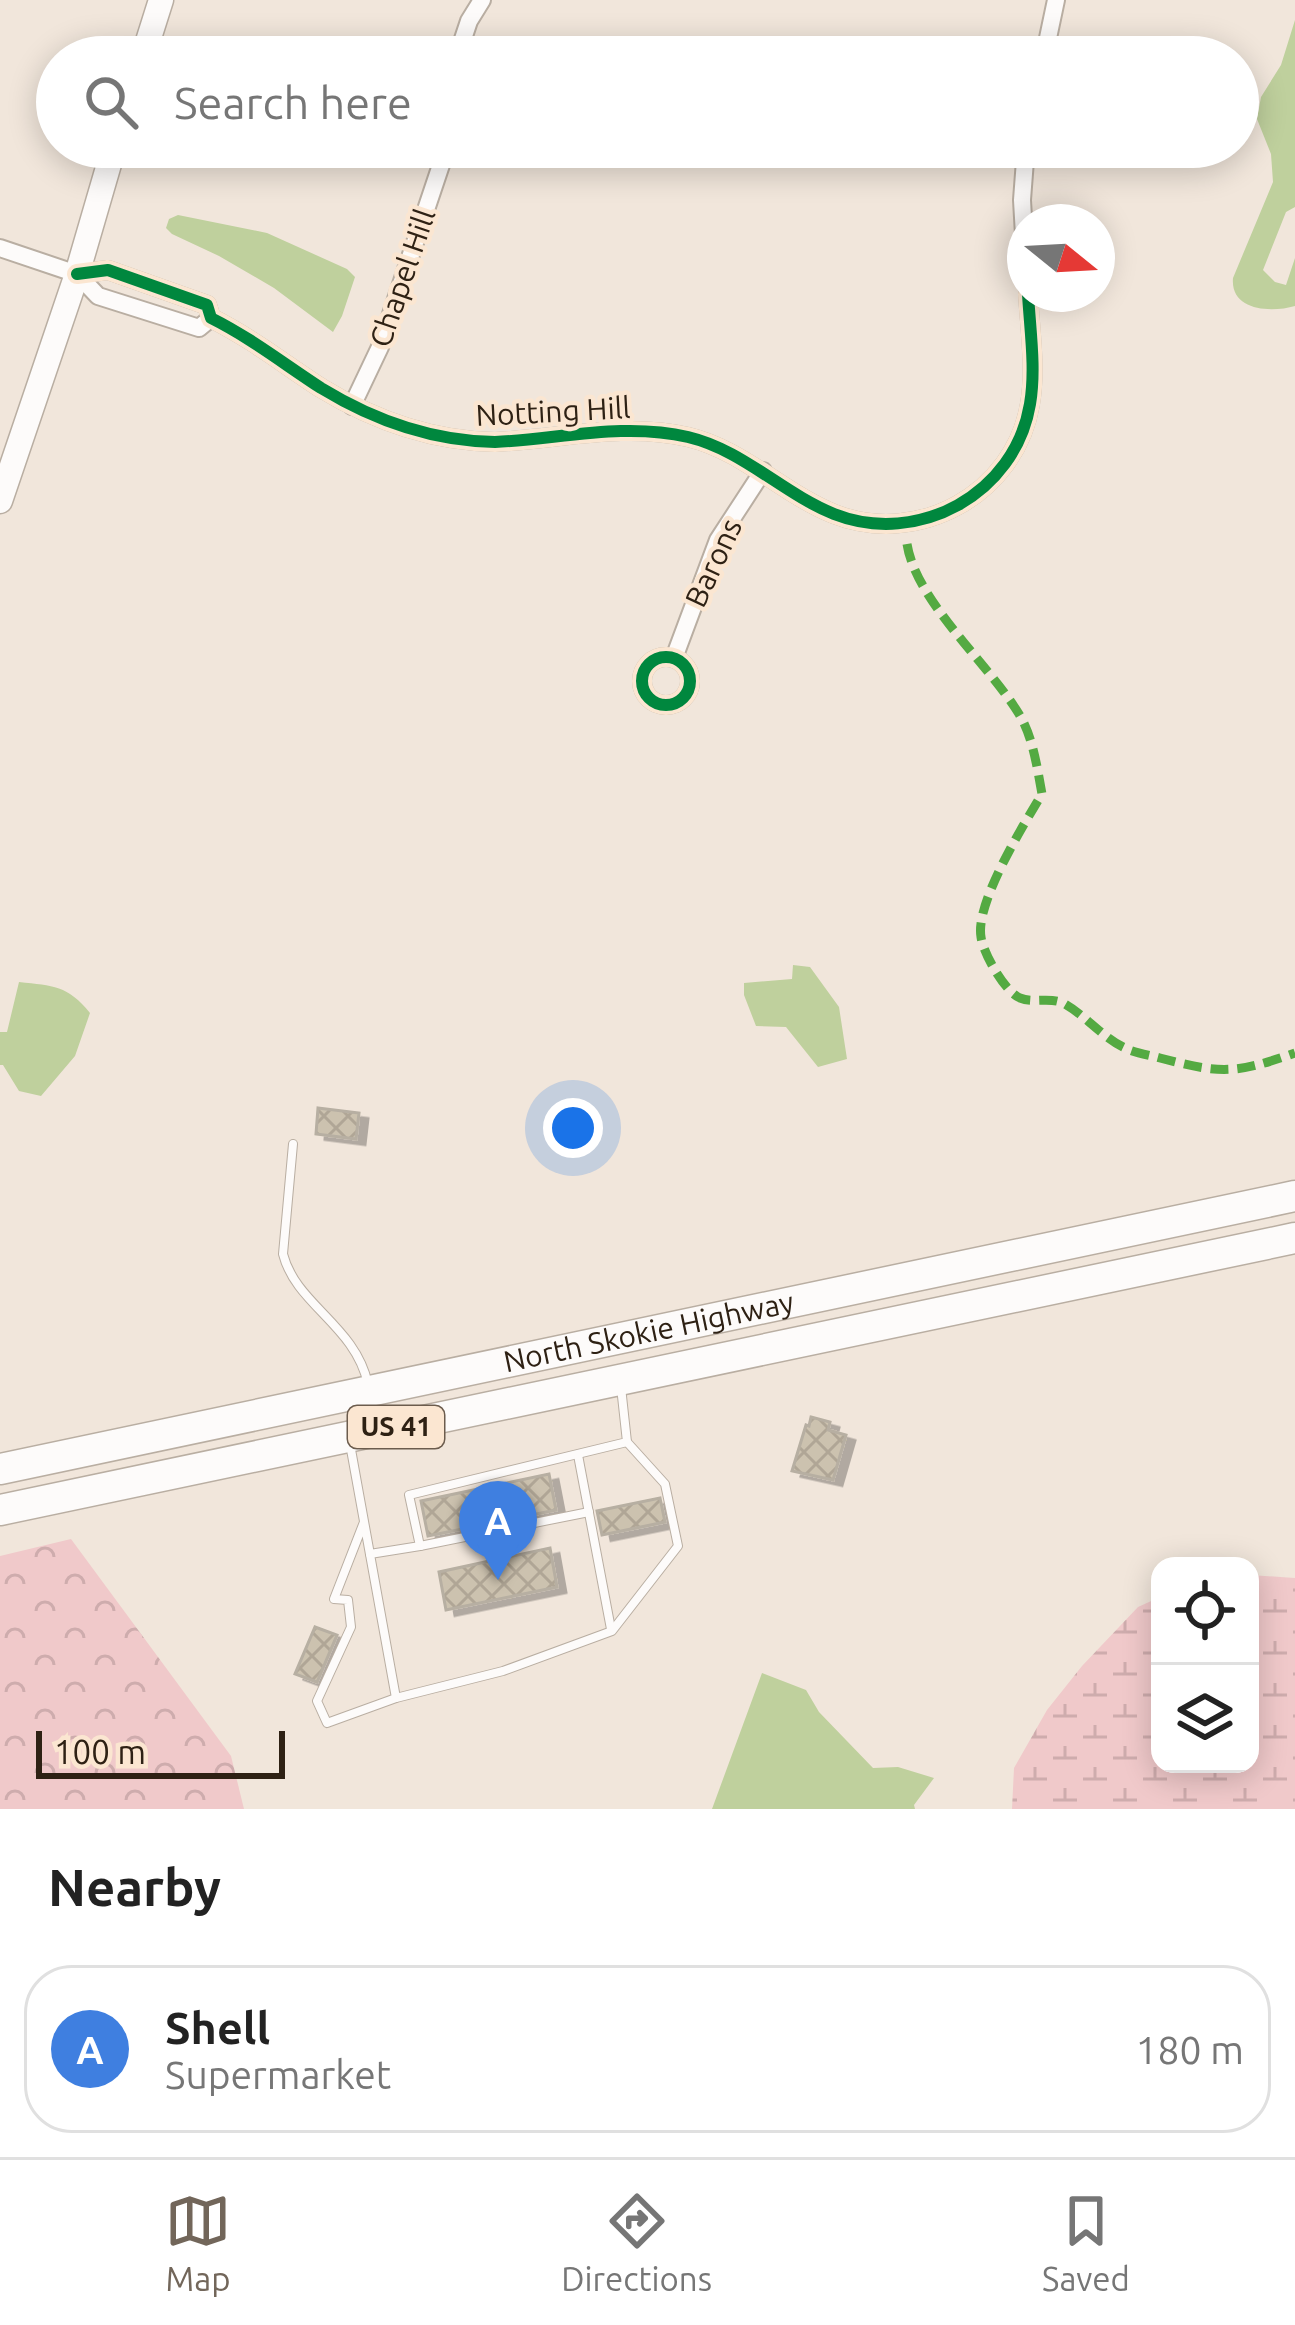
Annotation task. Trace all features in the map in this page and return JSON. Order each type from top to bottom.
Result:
[{"type":"highway","name":"North Skokie Highway","points":[[0,1469],[1295,1196]]},
{"type":"highway","name":"North Skokie Highway","points":[[0,1510],[1295,1238]]},
{"type":"main road","points":[[149,36],[161,0]]},
{"type":"main road","points":[[0,501],[108,168]]},
{"type":"street","points":[[464,36],[482,0]]},
{"type":"street","points":[[1048,36],[1056,0]]},
{"type":"street","name":"Chapel Hill","points":[[352,406],[380,347],[440,168]]},
{"type":"street","points":[[1022,204],[1024,168]]},
{"type":"street","points":[[0,248],[76,274]]},
{"type":"street","name":"Notting Hill","points":[[76,274],[108,270],[207,305],[211,318],[319,386],[352,406],[413,431],[472,442],[636,430],[670,433],[716,446],[829,512],[865,523],[926,519],[961,505],[1000,471],[1025,425],[1033,388],[1029,312]]},
{"type":"street","name":"Notting Hill","points":[[76,274],[98,296],[199,328],[211,318]]},
{"type":"street","name":"Barons","points":[[674,658],[718,540],[763,471]]},
{"type":"lane","points":[[292,1144],[283,1254],[286,1267],[354,1348],[370,1391]]},
{"type":"lane","points":[[364,1522],[334,1599],[348,1600],[351,1627],[317,1701],[327,1723],[396,1698],[503,1671],[612,1630],[678,1546],[665,1484],[627,1442],[620,1380]]},
{"type":"lane","points":[[348,1437],[396,1698]]},
{"type":"lane","points":[[420,1546],[409,1496],[627,1442]]},
{"type":"lane","points":[[578,1455],[612,1630]]},
{"type":"lane","points":[[370,1554],[589,1512]]},
{"type":"green space","points":[[71,1539],[231,1756],[244,1809],[0,1809],[0,1556]]},
{"type":"green space","points":[[1259,1576],[1295,1578],[1295,1809],[1012,1809],[1014,1768],[1047,1710],[1138,1607],[1151,1601],[1151,1773],[1259,1773]]},
{"type":"shaded area","points":[[1295,20],[1295,207],[1286,212],[1263,270],[1286,285],[1295,258],[1295,306],[1264,309],[1238,297],[1233,278],[1273,182],[1259,108],[1281,65]]},
{"type":"shaded area","points":[[178,215],[267,233],[347,269],[355,277],[333,332],[274,288],[172,234],[166,228],[169,219]]},
{"type":"shaded area","points":[[793,965],[810,967],[839,1007],[847,1059],[818,1067],[786,1027],[756,1026],[744,983],[792,979]]},
{"type":"shaded area","points":[[19,982],[59,988],[90,1013],[75,1056],[41,1096],[19,1091],[0,1065],[0,1032],[7,1032]]},
{"type":"shaded area","points":[[762,1673],[806,1690],[819,1712],[873,1768],[898,1767],[934,1778],[915,1809],[712,1809]]},
{"type":"building","points":[[318,1108],[359,1113],[356,1139],[316,1134]]},
{"type":"building","points":[[811,1417],[830,1422],[828,1430],[846,1435],[833,1480],[792,1471]]},
{"type":"building","points":[[549,1474],[556,1510],[428,1536],[421,1501]]},
{"type":"building","points":[[660,1498],[665,1522],[602,1535],[597,1511]]},
{"type":"building","points":[[550,1548],[557,1587],[446,1610],[439,1572]]},
{"type":"building","points":[[315,1627],[337,1635],[317,1682],[295,1674]]},
{"type":"marked path","points":[[907,544],[913,566],[938,609],[1019,714],[1036,763],[1042,794],[1002,864],[981,922],[983,944],[1002,980],[1020,998],[1065,1004],[1117,1044],[1142,1054],[1228,1069],[1295,1053]]},
{"type":"cycle path","points":[[77,274],[108,270],[207,305],[211,318],[321,388],[404,427],[448,438],[495,442],[616,431],[688,437],[727,452],[834,514],[866,522],[898,523],[958,505],[1005,464],[1021,436],[1030,404],[1029,312]]},
{"type":"cycle path","points":[[666,657],[683,664],[690,681],[683,698],[666,705],[649,698],[642,681],[649,664],[666,657]]},
{"type":"place","name":"Shell","points":[[498,1580]]}]
